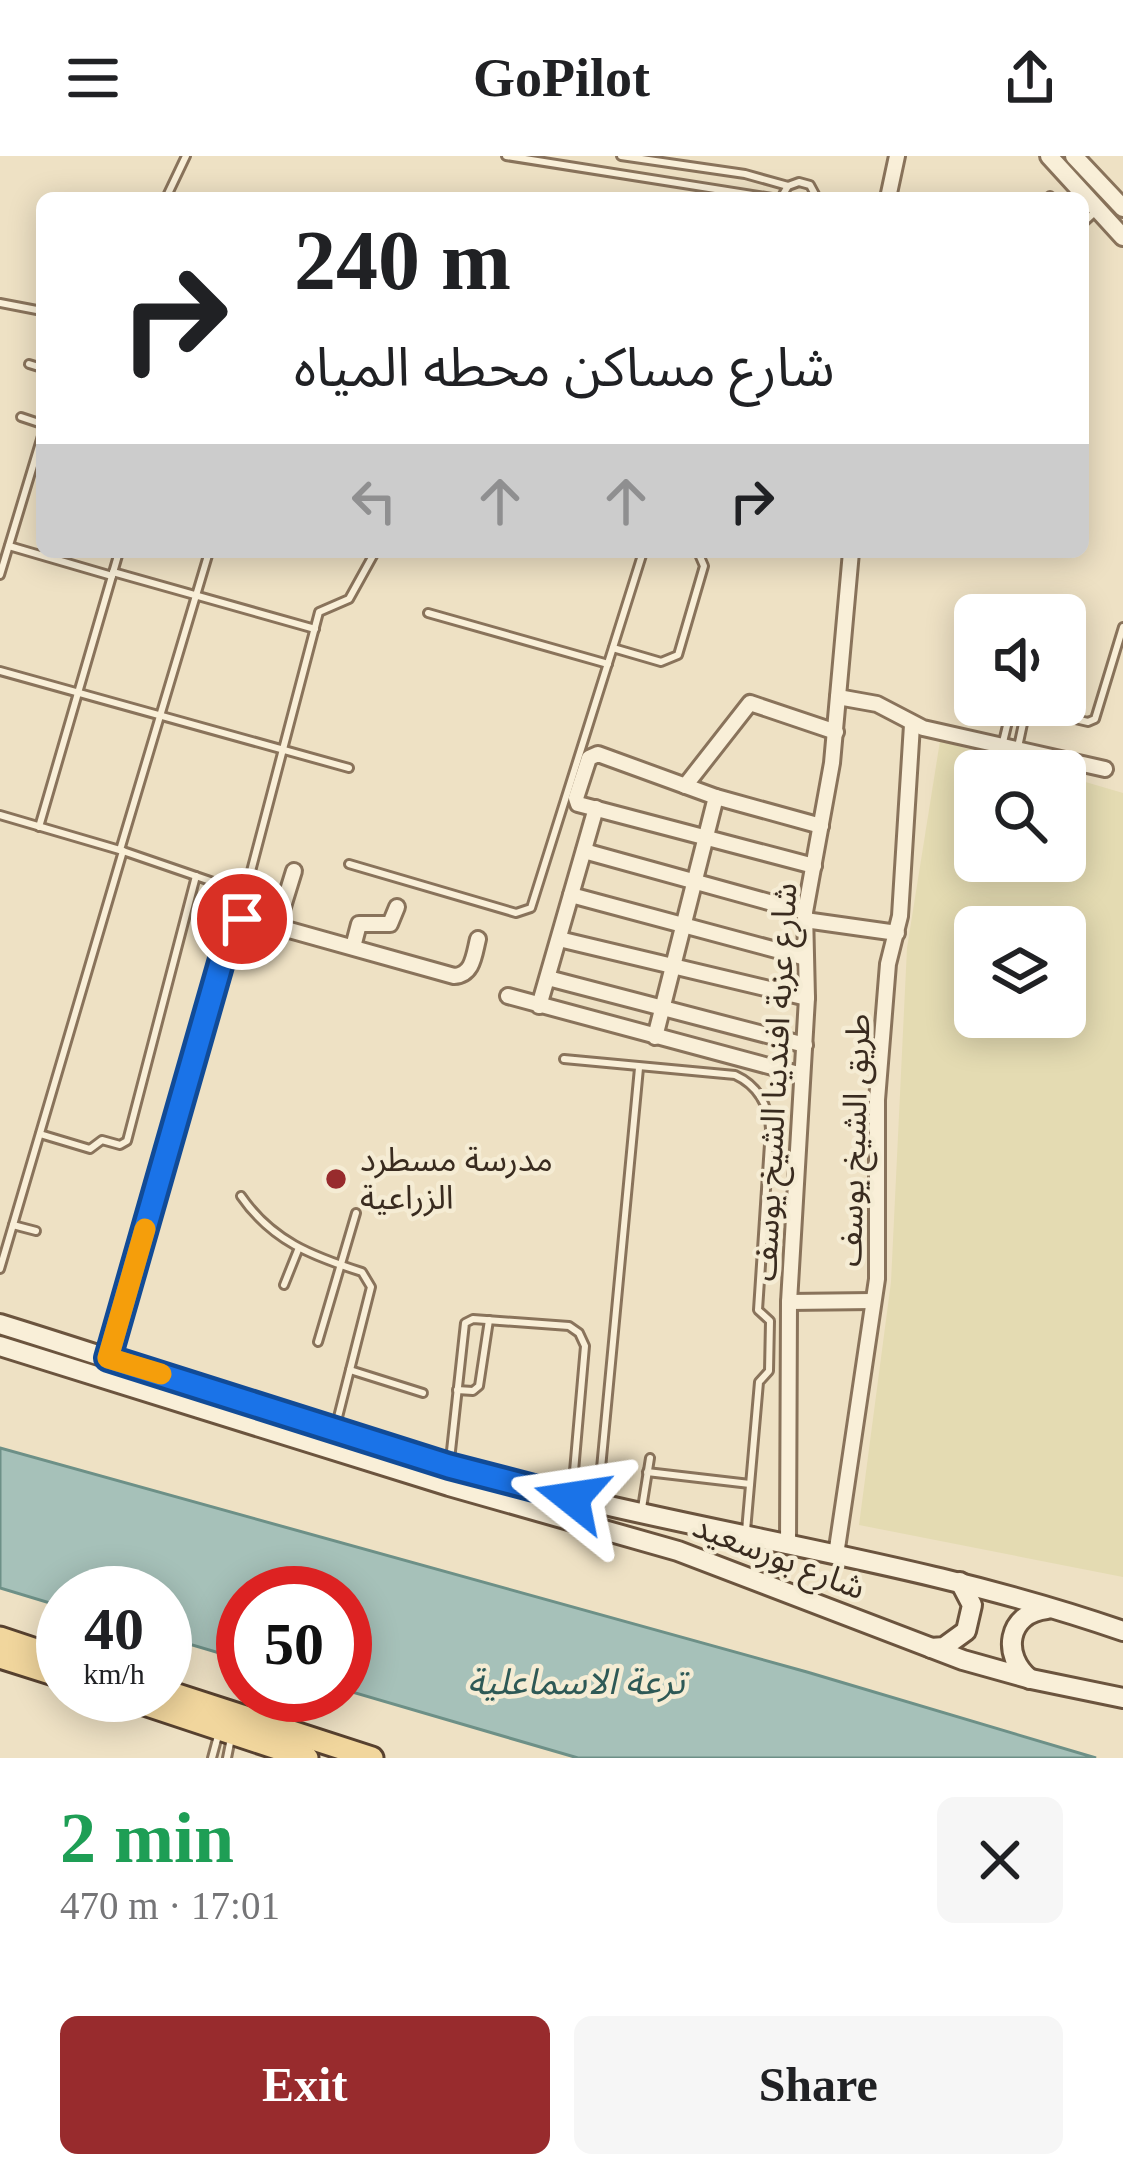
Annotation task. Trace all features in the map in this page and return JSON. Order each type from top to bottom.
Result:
[{"type":"main road","name":"شارع بورسعيد","points":[[0,1324],[449,1466],[745,1538],[960,1582],[1123,1631]]},
{"type":"main road","name":"شارع بورسعيد","points":[[0,1346],[449,1486],[678,1551],[931,1648],[1031,1679],[1123,1698]]},
{"type":"main road","points":[[931,1648],[944,1647],[966,1631],[972,1605],[960,1582]]},
{"type":"main road","points":[[1031,1679],[1012,1657],[1010,1642],[1015,1628],[1037,1610],[1052,1609]]},
{"type":"main road","points":[[0,1638],[36,1650]]},
{"type":"main road","points":[[0,1658],[36,1669]]},
{"type":"main road","points":[[192,1700],[372,1758]]},
{"type":"main road","points":[[192,1719],[308,1758]]},
{"type":"street","points":[[889,192],[897,156]]},
{"type":"street","points":[[1049,156],[1082,192]]},
{"type":"street","points":[[1074,156],[1123,208]]},
{"type":"street","points":[[1089,199],[1123,237]]},
{"type":"street","name":"شارع عزبة افندينا الشيخ يوسف","points":[[788,1546],[789,1302],[807,998],[805,916],[836,732],[850,558]]},
{"type":"street","points":[[838,697],[877,704],[912,725],[1105,769]]},
{"type":"street","points":[[686,786],[746,704],[836,732]]},
{"type":"street","name":"طريق الشيخ يوسف","points":[[836,1555],[878,1279],[878,1100],[888,964],[897,932],[912,725]]},
{"type":"street","points":[[814,866],[576,802],[589,758],[595,753],[716,797],[821,826]]},
{"type":"street","points":[[655,1037],[716,797]]},
{"type":"street","points":[[539,1006],[596,808]]},
{"type":"street","points":[[584,851],[805,916],[897,932]]},
{"type":"street","points":[[277,926],[294,872]]},
{"type":"street","points":[[571,895],[806,958]]},
{"type":"street","points":[[353,947],[362,922],[388,925],[397,907]]},
{"type":"street","points":[[108,1358],[230,931],[238,921],[250,919],[458,976],[470,968],[478,939]]},
{"type":"street","points":[[559,939],[807,998]]},
{"type":"street","points":[[548,978],[805,1045]]},
{"type":"street","points":[[508,996],[802,1075]]},
{"type":"street","points":[[789,1302],[873,1301]]},
{"type":"lane","points":[[169,192],[186,156]]},
{"type":"lane","points":[[506,156],[564,160],[742,192]]},
{"type":"lane","points":[[621,156],[745,174],[788,186],[804,183],[815,192]]},
{"type":"lane","points":[[667,179],[670,163]]},
{"type":"lane","points":[[782,192],[788,186]]},
{"type":"lane","points":[[1089,217],[1098,209]]},
{"type":"lane","points":[[0,303],[36,310]]},
{"type":"lane","points":[[29,364],[36,366]]},
{"type":"lane","points":[[21,417],[36,422]]},
{"type":"lane","points":[[0,575],[36,456]]},
{"type":"lane","points":[[9,546],[36,553]]},
{"type":"lane","points":[[54,558],[314,629]]},
{"type":"lane","points":[[39,826],[117,558]]},
{"type":"lane","points":[[0,1267],[206,558]]},
{"type":"lane","points":[[238,921],[314,629],[322,609],[344,602],[356,590],[372,558]]},
{"type":"lane","points":[[349,864],[516,913],[528,910],[642,558]]},
{"type":"lane","points":[[613,648],[661,662],[677,655],[704,563],[701,558]]},
{"type":"lane","points":[[428,613],[608,664]]},
{"type":"lane","points":[[1086,721],[1095,719],[1123,626]]},
{"type":"lane","points":[[0,671],[349,768]]},
{"type":"lane","points":[[1010,746],[1012,726]]},
{"type":"lane","points":[[1010,746],[1018,726]]},
{"type":"lane","points":[[0,815],[219,884]]},
{"type":"lane","points":[[40,1134],[90,1149],[100,1141],[120,1145],[129,1138],[196,876]]},
{"type":"lane","points":[[564,1059],[741,1077],[754,1088],[769,1117],[758,1310],[770,1321],[769,1371],[759,1382],[745,1538]]},
{"type":"lane","points":[[598,1503],[639,1068]]},
{"type":"lane","points":[[241,1196],[266,1226],[298,1250],[362,1272],[371,1283],[335,1429]]},
{"type":"lane","points":[[319,1342],[356,1213]]},
{"type":"lane","points":[[13,1225],[36,1231]]},
{"type":"lane","points":[[284,1285],[298,1250]]},
{"type":"lane","points":[[458,1390],[473,1391],[479,1386],[489,1320]]},
{"type":"lane","points":[[449,1466],[466,1322],[565,1325],[582,1337],[572,1498]]},
{"type":"lane","points":[[350,1370],[423,1393]]},
{"type":"lane","points":[[641,1513],[650,1458]]},
{"type":"lane","points":[[647,1472],[750,1484]]},
{"type":"lane","points":[[212,1758],[226,1730]]},
{"type":"lane","points":[[226,1730],[227,1758]]},
{"type":"shaded area","points":[[940,741],[972,750],[954,750],[954,882],[1086,882],[1086,782],[1123,793],[1123,1577],[859,1525],[891,1282],[907,948]]},
{"type":"water","name":"ترعة الاسماعلية","points":[[0,1448],[807,1672],[1096,1758],[578,1758],[372,1698],[372,1566],[216,1566],[216,1652],[192,1645],[192,1566],[36,1566],[36,1599],[0,1588]]},
{"type":"slow traffic","points":[[145,1229],[108,1358],[161,1374]]},
{"type":"place","name":"مدرسة مسطرد الزراعية","points":[[336,1179]]},
{"type":"route","points":[[242,919],[230,931],[108,1358],[449,1466],[572,1498]]}]
